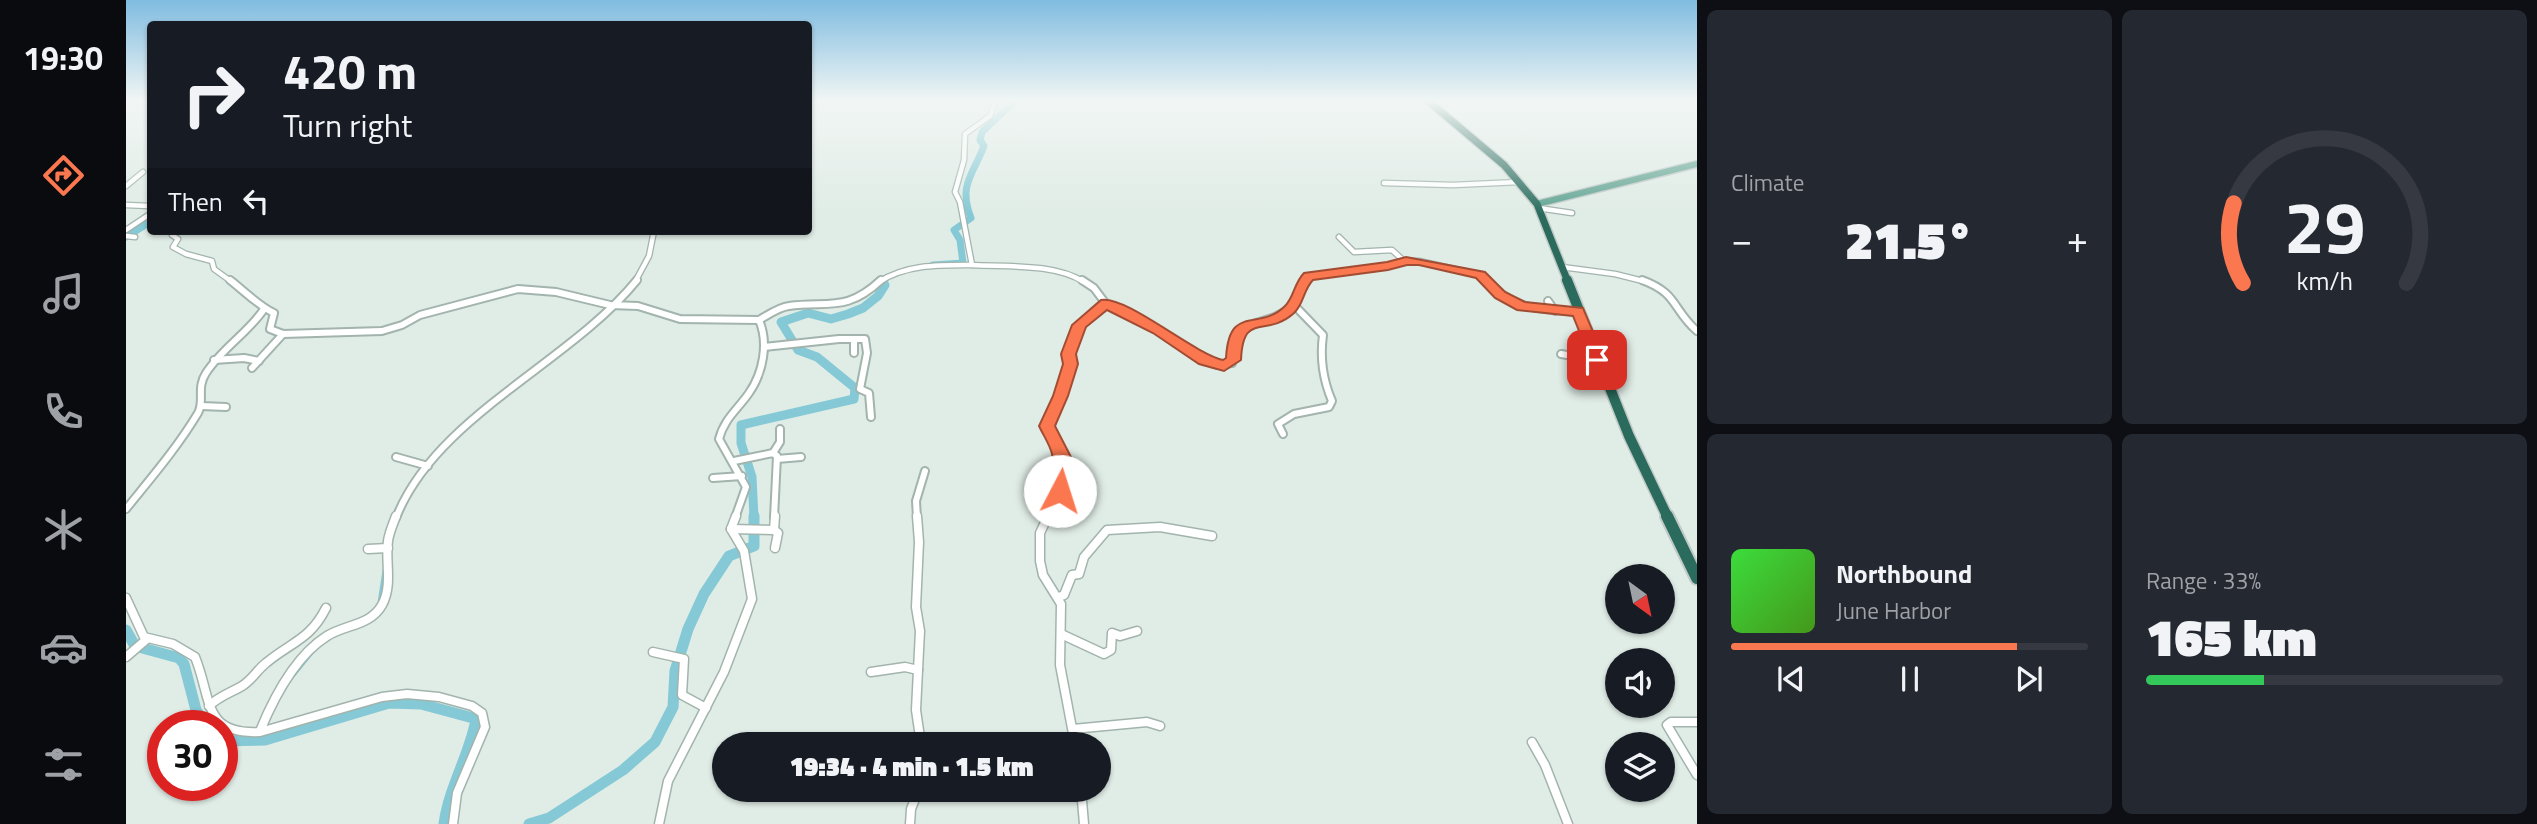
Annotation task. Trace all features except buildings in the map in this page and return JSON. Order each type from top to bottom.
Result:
[{"type":"highway","points":[[1470,138],[1519,182],[1537,206],[1629,436],[1697,578]]},
{"type":"main road","points":[[1537,206],[1697,164]]},
{"type":"street","points":[[965,138],[962,167],[955,177],[956,197],[960,202],[972,265]]},
{"type":"street","points":[[126,186],[143,172]]},
{"type":"street","points":[[1384,183],[1454,185],[1519,182]]},
{"type":"street","points":[[126,205],[147,206]]},
{"type":"street","points":[[1537,206],[1572,213]]},
{"type":"street","points":[[126,230],[147,216]]},
{"type":"street","points":[[172,235],[178,239],[173,247],[186,254],[212,261],[214,269],[274,314],[271,330],[283,334],[377,332],[398,327],[420,314],[518,289],[556,292],[613,305],[638,306],[656,314],[685,320],[759,320],[786,306],[832,306],[866,293],[881,280],[903,270],[933,265],[1046,270],[1077,277],[1094,288],[1105,304],[1158,330],[1204,360],[1224,365],[1234,360],[1235,339],[1243,328],[1249,324],[1272,321],[1294,304],[1302,284],[1312,275],[1388,266],[1404,261],[1426,262],[1477,274],[1489,281],[1500,295],[1516,305],[1578,312]]},
{"type":"street","points":[[260,731],[283,685],[321,640],[333,633],[359,626],[380,608],[384,599],[389,533],[412,488],[428,466],[499,398],[594,327],[635,281],[652,248],[654,235]]},
{"type":"street","points":[[126,236],[135,237]]},
{"type":"street","points":[[1339,237],[1354,252],[1393,251],[1404,261]]},
{"type":"street","points":[[1562,267],[1641,280],[1661,287],[1666,290],[1687,322],[1697,329]]},
{"type":"street","points":[[1548,301],[1555,310]]},
{"type":"street","points":[[1073,732],[1060,669],[1059,597],[1044,576],[1040,558],[1040,532],[1046,517],[1063,512],[1067,507],[1058,478],[1063,467],[1063,457],[1047,426],[1060,396],[1070,364],[1069,354],[1079,325],[1105,304]]},
{"type":"street","points":[[1283,434],[1278,425],[1285,418],[1329,407],[1332,401],[1320,359],[1324,335],[1294,304]]},
{"type":"street","points":[[126,509],[167,459],[201,406],[198,384],[214,360],[254,324],[264,309]]},
{"type":"street","points":[[731,529],[746,492],[738,460],[724,449],[719,435],[730,415],[752,387],[764,347],[763,330],[759,320]]},
{"type":"street","points":[[252,368],[283,334]]},
{"type":"street","points":[[764,347],[804,344],[829,338],[865,339],[860,389],[869,392],[871,417]]},
{"type":"street","points":[[854,339],[854,353]]},
{"type":"street","points":[[1561,354],[1597,360]]},
{"type":"street","points":[[214,360],[244,358],[259,361]]},
{"type":"street","points":[[201,406],[226,407]]},
{"type":"street","points":[[775,548],[778,533],[775,530],[775,456],[780,442],[780,429]]},
{"type":"street","points":[[738,460],[753,455],[801,457]]},
{"type":"street","points":[[396,457],[428,466]]},
{"type":"street","points":[[919,732],[916,710],[920,631],[916,607],[919,542],[916,500],[925,471]]},
{"type":"street","points":[[713,478],[742,476]]},
{"type":"street","points":[[1059,597],[1064,595],[1072,575],[1079,574],[1084,557],[1107,530],[1149,526],[1212,536]]},
{"type":"street","points":[[731,529],[775,530]]},
{"type":"street","points":[[659,824],[667,781],[731,655],[752,599],[744,551],[731,529]]},
{"type":"street","points":[[368,549],[388,548]]},
{"type":"street","points":[[126,598],[141,633],[142,644]]},
{"type":"street","points":[[209,706],[216,699],[251,679],[263,665],[281,652],[308,638],[321,621],[326,608]]},
{"type":"street","points":[[1061,634],[1104,654],[1111,650],[1112,632],[1120,636],[1137,631]]},
{"type":"street","points":[[126,657],[142,644],[173,644],[195,657],[209,706],[218,721],[230,731],[260,731],[285,726],[397,694],[450,700],[477,708],[485,716],[485,727],[457,793],[453,824]]},
{"type":"street","points":[[653,652],[684,660],[682,695],[706,708]]},
{"type":"street","points":[[871,672],[905,667],[918,670]]},
{"type":"street","points":[[1073,729],[1152,722],[1160,726]]},
{"type":"street","points":[[1697,723],[1671,722],[1667,725],[1697,775]]},
{"type":"street","points":[[1532,742],[1545,765],[1568,824]]},
{"type":"street","points":[[911,824],[914,802]]},
{"type":"street","points":[[1082,802],[1084,824]]},
{"type":"waterway","points":[[933,265],[963,263],[960,240],[954,230],[971,218],[967,207],[966,188],[984,146],[980,138]]},
{"type":"waterway","points":[[126,237],[147,224]]},
{"type":"waterway","points":[[754,518],[752,477],[741,443],[741,425],[854,399],[855,388],[817,357],[798,350],[781,322],[808,313],[831,319],[863,308],[878,296],[885,285],[878,284],[884,280]]},
{"type":"waterway","points":[[580,339],[607,316]]},
{"type":"waterway","points":[[529,824],[549,818],[623,770],[655,742],[673,707],[675,671],[688,629],[704,594],[729,556],[754,546],[754,518]]},
{"type":"waterway","points":[[379,601],[384,569]]},
{"type":"waterway","points":[[126,630],[135,646],[179,658],[184,664],[196,710]]},
{"type":"waterway","points":[[289,682],[314,651]]},
{"type":"waterway","points":[[238,741],[265,740],[389,703],[421,704],[473,718],[476,720],[473,733],[450,797],[444,824]]},
{"type":"route","points":[[1060,491],[1058,475],[1063,467],[1063,457],[1047,426],[1068,371],[1069,354],[1079,325],[1105,304],[1158,330],[1204,360],[1224,365],[1234,360],[1233,347],[1241,330],[1249,324],[1272,321],[1288,311],[1309,276],[1395,265],[1412,260],[1481,275],[1500,295],[1522,307],[1578,312],[1597,360]]}]
